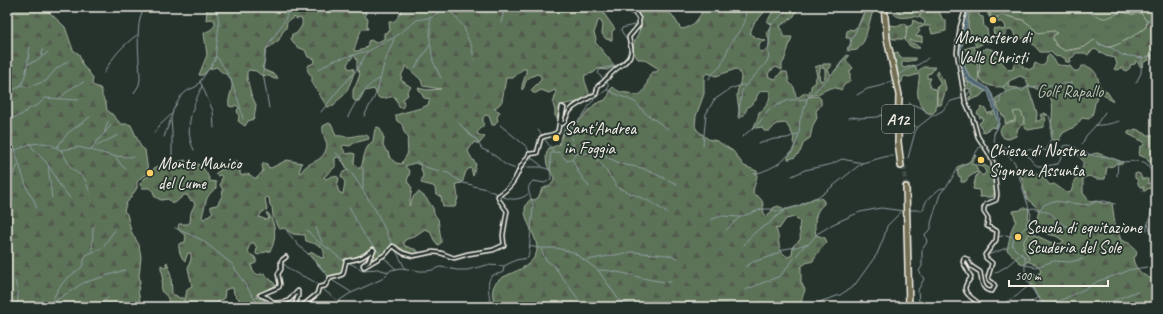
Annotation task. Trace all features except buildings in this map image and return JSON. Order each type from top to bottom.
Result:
[{"type":"highway","points":[[880,7],[888,38]]},
{"type":"highway","name":"A12","points":[[885,7],[900,94],[900,143],[902,166],[898,142],[899,95],[888,38],[885,7]]},
{"type":"highway","points":[[905,187],[908,307]]},
{"type":"street","points":[[301,307],[316,294],[319,287],[325,286],[330,278],[343,274],[346,261],[361,259],[373,248],[374,250],[368,261],[363,265],[364,267],[386,254],[393,246],[413,256],[433,252],[441,253],[454,258],[492,250],[504,245],[503,235],[507,211],[499,200],[498,196],[508,189],[517,177],[520,168],[530,154],[538,153],[542,137],[553,135],[558,131],[562,107],[564,108],[561,122],[563,124],[570,110],[596,94],[598,86],[605,81],[615,69],[625,63],[631,54],[629,37],[639,25],[639,19],[634,11],[636,7]]},
{"type":"street","points":[[966,7],[960,27],[956,49],[964,98],[973,118],[978,138],[993,162],[998,195],[996,200],[984,206],[984,210],[988,218],[988,227],[997,231],[996,240],[985,255],[992,263],[988,277],[995,286],[992,291],[987,290],[982,285],[978,270],[970,266],[966,258],[962,259],[963,264],[971,277],[965,286],[965,290],[978,303],[978,307]]},
{"type":"street","points":[[286,257],[281,260],[281,269],[278,274],[280,284],[279,287],[260,296],[268,298],[274,303],[285,303],[298,291],[298,296],[294,307]]},
{"type":"green space","points":[[7,7],[40,7],[40,9],[49,12],[65,27],[73,50],[79,54],[83,66],[93,78],[92,85],[100,88],[102,91],[102,96],[107,110],[121,124],[131,125],[141,147],[145,150],[148,172],[137,182],[137,188],[126,204],[124,211],[127,214],[131,231],[139,245],[141,257],[139,276],[140,282],[138,291],[140,300],[138,307],[7,307]]},
{"type":"green space","points":[[203,7],[367,7],[365,16],[368,19],[368,29],[362,29],[361,31],[354,49],[354,51],[357,51],[365,49],[368,41],[371,40],[376,43],[384,39],[384,33],[390,31],[389,22],[396,19],[404,7],[599,7],[615,29],[612,31],[612,40],[606,39],[602,34],[603,25],[600,20],[598,21],[594,33],[596,39],[595,42],[615,66],[607,70],[598,69],[593,73],[585,75],[589,95],[578,103],[562,105],[557,118],[555,116],[553,104],[556,93],[555,90],[549,93],[541,90],[533,93],[531,90],[541,80],[541,76],[537,74],[528,78],[522,90],[526,69],[523,69],[513,78],[506,78],[502,101],[495,108],[500,112],[497,117],[498,120],[495,125],[492,125],[489,116],[484,116],[483,126],[477,134],[485,137],[479,144],[474,142],[468,151],[476,164],[473,176],[471,168],[466,172],[462,183],[456,184],[458,198],[455,207],[443,206],[441,197],[436,194],[435,188],[433,186],[421,183],[423,175],[420,165],[415,163],[405,166],[410,172],[407,181],[412,188],[409,206],[414,196],[419,192],[426,198],[438,219],[441,243],[438,245],[430,231],[425,229],[404,241],[405,246],[417,250],[420,254],[407,253],[391,246],[384,253],[369,263],[375,251],[374,247],[362,256],[345,261],[343,271],[341,273],[328,276],[308,254],[313,252],[321,258],[324,257],[322,247],[306,241],[305,235],[293,234],[284,228],[278,228],[273,216],[269,198],[267,197],[265,199],[267,210],[262,212],[259,217],[267,220],[269,218],[266,213],[268,213],[271,217],[275,232],[274,242],[270,251],[259,255],[256,254],[257,248],[254,243],[251,243],[248,249],[249,254],[256,258],[256,263],[251,265],[253,271],[258,275],[264,273],[275,284],[275,287],[264,293],[258,293],[256,295],[257,298],[266,300],[257,307],[249,307],[246,304],[240,305],[239,299],[234,294],[233,288],[230,288],[225,290],[224,299],[219,301],[216,307],[166,307],[168,298],[161,291],[163,274],[161,265],[166,268],[167,262],[171,276],[172,294],[179,298],[183,298],[185,301],[187,289],[192,286],[188,268],[191,253],[188,253],[185,261],[181,256],[179,244],[185,242],[186,236],[180,231],[178,226],[179,224],[188,224],[190,222],[191,212],[195,204],[187,195],[184,195],[175,203],[172,203],[168,199],[161,200],[155,197],[153,191],[149,188],[142,188],[140,184],[145,178],[148,177],[155,167],[161,166],[163,163],[168,164],[185,160],[190,163],[198,164],[202,167],[210,181],[216,182],[216,188],[209,194],[206,201],[202,217],[204,219],[213,212],[211,206],[217,205],[222,196],[223,190],[220,185],[222,177],[220,175],[217,176],[215,174],[216,173],[223,169],[228,169],[236,160],[240,164],[240,173],[242,176],[248,174],[254,178],[257,178],[263,171],[262,165],[264,163],[271,168],[287,160],[302,163],[299,172],[301,173],[307,166],[319,159],[326,151],[327,144],[323,133],[323,126],[329,123],[332,125],[336,136],[368,136],[369,139],[354,143],[350,146],[344,145],[342,147],[346,154],[355,154],[354,163],[358,168],[361,168],[366,150],[373,141],[375,129],[377,127],[380,128],[384,139],[383,145],[390,158],[396,163],[402,164],[408,153],[408,137],[404,132],[402,124],[397,121],[396,115],[428,105],[430,99],[424,98],[418,88],[427,90],[441,89],[423,86],[421,80],[406,66],[401,80],[411,87],[407,92],[408,95],[403,99],[404,105],[402,108],[399,107],[395,97],[382,99],[378,97],[374,89],[365,91],[359,101],[355,101],[353,99],[353,90],[360,74],[357,69],[357,60],[354,55],[347,64],[348,68],[354,69],[348,89],[334,106],[327,107],[312,82],[312,77],[307,70],[309,65],[314,63],[315,59],[308,57],[305,50],[297,47],[291,39],[292,34],[296,34],[302,23],[301,18],[297,19],[294,17],[287,22],[286,28],[279,40],[266,49],[262,67],[264,70],[276,75],[278,78],[274,79],[269,76],[261,75],[256,71],[249,70],[247,72],[251,94],[256,105],[254,119],[248,121],[245,126],[238,121],[239,117],[237,110],[239,108],[236,105],[233,107],[229,106],[232,86],[230,78],[217,67],[209,69],[203,75],[199,75],[207,55],[204,33],[215,25],[215,21],[212,19],[206,20],[207,9]],"holes":[[[338,157],[345,164],[347,170],[342,173],[341,176],[345,182],[343,194],[339,192],[337,186],[339,179],[338,177],[332,176],[326,179],[324,177],[335,167],[335,158]]]},
{"type":"green space","points":[[643,7],[666,7],[681,29],[690,27],[701,15],[704,7],[768,7],[754,23],[750,33],[756,38],[766,41],[759,44],[759,49],[762,52],[769,46],[767,33],[772,24],[767,22],[775,7],[799,7],[794,16],[780,26],[783,31],[783,37],[792,37],[782,64],[782,70],[776,67],[768,74],[769,77],[776,79],[781,72],[787,72],[789,82],[794,87],[796,97],[799,97],[806,92],[809,97],[818,96],[821,99],[821,105],[816,111],[817,118],[813,125],[810,138],[804,142],[800,152],[795,157],[788,159],[794,148],[794,137],[786,123],[776,124],[770,131],[764,131],[762,127],[754,127],[759,112],[764,109],[768,103],[770,91],[767,90],[759,93],[756,100],[747,108],[744,115],[739,119],[737,96],[741,75],[736,69],[716,76],[707,73],[704,76],[704,94],[696,116],[695,126],[697,130],[708,139],[717,141],[733,151],[744,166],[757,171],[753,194],[762,201],[765,217],[773,208],[778,206],[787,209],[798,206],[814,198],[821,198],[824,201],[824,204],[818,210],[815,226],[816,235],[825,238],[827,242],[813,261],[806,263],[801,267],[801,282],[805,290],[802,301],[803,307],[496,307],[493,295],[494,287],[498,281],[522,268],[535,256],[537,249],[536,242],[525,211],[526,205],[531,199],[534,200],[538,198],[542,189],[551,185],[553,182],[554,177],[549,170],[546,159],[549,148],[559,145],[565,127],[579,121],[595,104],[605,100],[613,87],[620,92],[638,95],[646,87],[652,72],[656,72],[659,69],[643,59],[638,59],[635,55],[633,47],[641,27],[638,13]],"holes":[[[795,217],[800,222],[800,240],[793,246],[792,255],[788,257],[781,250],[775,228],[779,229],[786,219]]]},
{"type":"green space","points":[[866,7],[878,7],[872,14],[864,41],[857,50],[849,51],[847,48],[851,46],[850,38],[846,38],[847,31],[850,29],[853,30],[858,26]]},
{"type":"green space","points":[[912,7],[927,7],[918,17],[900,17],[894,14],[902,8],[908,10]]},
{"type":"green space","points":[[929,7],[937,7],[943,20],[946,20],[946,31],[932,34],[930,26],[924,26],[925,21],[919,17],[924,10],[924,13],[929,12]]},
{"type":"green space","points":[[971,7],[979,7],[979,16],[983,17],[984,27],[987,29],[988,36],[993,38],[1002,38],[987,43],[985,38],[982,44],[976,47],[968,24]]},
{"type":"green space","points":[[988,7],[990,7],[990,16],[996,18],[1002,15],[1023,20],[1038,33],[1054,31],[1057,33],[1053,36],[1056,45],[1065,51],[1082,48],[1095,40],[1102,45],[1109,47],[1117,45],[1146,27],[1147,22],[1141,13],[1132,14],[1121,12],[1107,18],[1103,18],[1092,14],[1085,7],[1156,7],[1156,59],[1153,60],[1150,55],[1148,56],[1149,60],[1144,62],[1142,67],[1136,60],[1135,64],[1130,65],[1130,68],[1126,71],[1122,68],[1116,70],[1114,69],[1117,64],[1115,58],[1106,56],[1095,49],[1088,55],[1085,53],[1076,53],[1070,58],[1071,62],[1066,62],[1065,58],[1055,56],[1051,52],[1040,52],[1030,41],[1025,38],[1016,40],[1013,30],[1008,30],[1004,36],[995,37],[993,31],[994,28],[1005,30],[1006,27],[1003,22],[997,22],[990,18],[988,15]]},
{"type":"green space","points":[[990,7],[1048,7],[1061,11],[1065,7],[1085,7],[1092,14],[1116,14],[1121,12],[1132,14],[1141,13],[1147,22],[1146,27],[1143,30],[1112,47],[1108,47],[1093,41],[1083,47],[1065,51],[1056,45],[1052,39],[1057,33],[1054,31],[1037,33],[1023,20],[1002,15],[995,18],[990,16]]},
{"type":"green space","points":[[913,20],[923,25],[923,27],[918,28],[920,31],[916,36],[922,36],[922,42],[909,40],[910,43],[915,44],[920,48],[915,48],[907,44],[905,39],[907,27],[912,25]]},
{"type":"green space","points":[[905,23],[907,33],[905,39],[893,39],[890,37],[888,25],[899,26]]},
{"type":"green space","points":[[974,46],[977,55],[979,83],[968,73],[964,64],[961,50]]},
{"type":"green space","name":"Golf Rapallo","points":[[986,48],[994,50],[994,54],[1009,70],[1013,69],[1014,64],[1018,60],[1022,62],[1023,67],[1030,70],[1033,69],[1035,63],[1040,66],[1046,63],[1049,55],[1058,65],[1070,66],[1074,71],[1078,71],[1082,66],[1089,67],[1097,75],[1099,85],[1108,93],[1113,101],[1111,101],[1100,91],[1091,88],[1091,91],[1097,98],[1091,117],[1089,119],[1082,118],[1076,126],[1063,133],[1059,140],[1053,140],[1051,130],[1053,109],[1050,97],[1046,93],[1028,85],[1026,79],[1020,76],[1009,81],[1003,87],[996,87],[983,82],[979,77],[979,55],[980,52]]},
{"type":"green space","points":[[898,52],[900,58],[915,58],[916,60],[902,62],[902,67],[904,68],[914,65],[917,72],[923,67],[935,67],[931,73],[927,74],[927,78],[931,78],[929,82],[931,88],[935,89],[937,87],[936,110],[933,113],[927,113],[920,101],[918,95],[919,74],[909,77],[905,76],[900,83],[894,53]]},
{"type":"green space","points":[[847,55],[849,56],[846,60],[853,68],[850,71],[850,81],[844,85],[841,90],[832,88],[809,95],[811,86],[816,82],[815,79],[817,76],[815,67],[821,65],[819,75],[820,80],[822,81],[825,77],[825,69],[822,68],[823,64],[831,64],[831,67],[828,70],[831,75]]},
{"type":"green space","points":[[938,71],[944,80],[946,89],[941,105],[937,105],[937,87],[940,85],[936,75]]},
{"type":"green space","points":[[965,78],[973,85],[986,91],[979,97],[969,100],[969,97],[972,96],[970,89],[967,88],[964,91],[964,86],[968,85],[969,83],[963,80]]},
{"type":"green space","points":[[1009,81],[1008,87],[1018,88],[1022,91],[1028,86],[1037,113],[1036,122],[1042,119],[1040,115],[1044,113],[1048,115],[1044,115],[1046,120],[1044,127],[1028,130],[1025,128],[1021,112],[1015,117],[1015,121],[1005,123],[1005,117],[999,110],[995,99],[1006,92],[1003,87]]},
{"type":"green space","points":[[982,107],[984,109],[985,108],[988,114],[990,112],[992,115],[992,112],[995,111],[998,123],[995,128],[992,127],[984,132],[982,131],[979,123],[983,118],[980,118],[977,113]]},
{"type":"green space","points":[[1019,111],[1024,119],[1023,124],[1018,128],[1016,136],[1009,139],[1004,138],[1000,131],[1002,126],[1015,121],[1013,112]]},
{"type":"green space","points":[[1136,129],[1148,135],[1156,135],[1156,162],[1149,162],[1146,158],[1139,155],[1140,147],[1144,145],[1144,142],[1128,134],[1128,132]]},
{"type":"green space","points":[[1083,153],[1089,155],[1097,153],[1123,162],[1122,164],[1117,163],[1113,166],[1107,167],[1105,179],[1097,179],[1089,176],[1083,178],[1083,193],[1090,202],[1097,201],[1105,204],[1110,202],[1112,203],[1115,224],[1121,240],[1131,244],[1137,252],[1136,256],[1133,258],[1135,266],[1144,275],[1156,280],[1156,307],[1048,307],[1037,296],[1030,282],[1029,275],[1032,273],[1039,275],[1041,270],[1036,265],[1026,260],[1021,243],[1031,233],[1050,242],[1060,244],[1064,241],[1056,236],[1047,234],[1040,228],[1037,220],[1039,209],[1027,199],[1020,172],[1023,168],[1041,175],[1050,185],[1054,184],[1067,193],[1071,192],[1077,173],[1083,167],[1083,161],[1078,155]]},
{"type":"green space","points":[[975,155],[976,156],[971,164],[976,165],[978,171],[983,176],[986,172],[983,167],[978,164],[988,167],[993,174],[995,193],[993,194],[993,197],[980,197],[979,190],[973,189],[976,176],[978,174],[977,172],[969,177],[965,182],[961,182],[961,177],[958,176],[957,167],[969,162]]},
{"type":"green space","points":[[1135,174],[1140,174],[1142,179],[1148,179],[1148,184],[1156,180],[1156,192],[1149,188],[1143,191],[1144,187],[1140,187],[1135,178]]},
{"type":"green space","name":"Scuola di equitazione Scuderia del Sole","points":[[1022,208],[1029,208],[1028,220],[1026,224],[1033,230],[1024,240],[1023,248],[1029,259],[1025,265],[1019,262],[1007,250],[1011,231],[1016,221],[1013,211],[1021,210]]},
{"type":"water","points":[[967,7],[970,7],[967,17],[967,31],[961,49],[963,60],[970,77],[988,88],[992,94],[1000,118],[999,125],[994,134],[998,123],[988,92],[969,82],[962,70],[958,51],[959,43],[964,31],[963,19]]},
{"type":"waterway","points":[[134,93],[139,85],[140,79],[138,30],[142,12],[146,7]]},
{"type":"waterway","points":[[172,155],[171,119],[173,110],[181,96],[197,86],[215,60],[219,23],[216,7]]},
{"type":"waterway","points":[[269,108],[263,73],[265,55],[267,47],[285,20],[289,7]]},
{"type":"waterway","points":[[321,112],[356,71],[368,51],[395,37],[417,20],[432,17],[446,7]]},
{"type":"waterway","points":[[447,7],[464,27],[472,47],[474,60]]},
{"type":"waterway","points":[[501,23],[505,7]]},
{"type":"waterway","points":[[604,79],[598,74],[600,69],[618,65],[627,56],[629,44],[621,30],[622,28],[638,24],[635,18],[627,12],[625,7]]},
{"type":"waterway","points":[[709,79],[722,64],[732,41],[744,25],[746,14],[745,7]]},
{"type":"waterway","points":[[738,117],[742,91],[769,58],[768,51],[771,26],[789,7]]},
{"type":"waterway","points":[[847,51],[858,26],[869,7]]},
{"type":"waterway","points":[[1147,21],[1156,14]]},
{"type":"waterway","points":[[430,18],[430,41],[433,61],[441,78]]},
{"type":"waterway","points":[[104,73],[118,52],[137,35]]},
{"type":"waterway","points":[[364,116],[377,92],[384,64],[394,39]]},
{"type":"waterway","points":[[1098,44],[1112,48],[1122,55],[1144,58],[1156,54]]},
{"type":"waterway","points":[[415,68],[430,45]]},
{"type":"waterway","points":[[7,91],[18,88],[22,84],[30,47]]},
{"type":"waterway","points":[[41,57],[43,50]]},
{"type":"waterway","points":[[318,70],[332,61],[367,51]]},
{"type":"waterway","points":[[28,64],[38,60],[48,52]]},
{"type":"waterway","points":[[216,56],[226,70],[233,86],[243,119]]},
{"type":"waterway","points":[[742,137],[759,123],[769,109],[789,100],[807,99],[839,67],[844,58]]},
{"type":"waterway","points":[[900,75],[928,58]]},
{"type":"waterway","points":[[1136,83],[1141,73],[1142,58]]},
{"type":"waterway","points":[[20,85],[28,87],[46,81],[56,69],[68,61]]},
{"type":"waterway","points":[[348,117],[365,90],[375,81],[380,79]]},
{"type":"waterway","points":[[857,95],[867,89],[884,85],[893,80]]},
{"type":"waterway","points":[[200,81],[213,111],[214,128]]},
{"type":"waterway","points":[[415,270],[428,271],[441,267],[467,270],[487,265],[504,266],[516,260],[528,258],[533,207],[529,193],[530,184],[533,181],[545,183],[551,179],[551,153],[559,152],[567,161],[574,157],[575,153],[570,131],[592,102],[608,89],[608,84],[606,81]]},
{"type":"waterway","points":[[60,98],[73,87],[84,82]]},
{"type":"waterway","points":[[996,106],[1000,103],[1000,96],[1011,90],[1072,83]]},
{"type":"waterway","points":[[703,145],[706,114],[714,100],[730,89],[744,85]]},
{"type":"waterway","points":[[908,158],[915,132],[918,127],[932,116],[942,111],[951,101],[966,97],[974,85]]},
{"type":"waterway","points":[[194,150],[189,134],[189,126],[195,101],[202,86]]},
{"type":"waterway","points":[[607,90],[635,102],[645,113],[668,129]]},
{"type":"waterway","points":[[7,120],[21,115],[30,108],[38,105],[45,98],[79,100]]},
{"type":"waterway","points":[[754,174],[769,169],[789,155],[797,141],[800,120],[807,99]]},
{"type":"waterway","points":[[909,103],[922,108],[931,116]]},
{"type":"waterway","points":[[1082,144],[1086,136],[1105,112]]},
{"type":"waterway","points":[[154,133],[173,113]]},
{"type":"waterway","points":[[849,118],[878,117],[881,115],[896,118]]},
{"type":"waterway","points":[[1025,152],[1029,150],[1037,151],[1040,149],[1047,151],[1047,145],[1053,133],[1049,116]]},
{"type":"waterway","points":[[57,147],[68,133],[90,117]]},
{"type":"waterway","points":[[902,120],[909,121],[909,123],[917,127]]},
{"type":"waterway","points":[[104,134],[108,121]]},
{"type":"waterway","points":[[164,137],[170,121]]},
{"type":"waterway","points":[[1096,125],[1119,121]]},
{"type":"waterway","points":[[459,123],[471,136],[475,138],[482,149],[489,152]]},
{"type":"waterway","points":[[91,149],[111,125]]},
{"type":"waterway","points":[[500,125],[527,147],[532,159]]},
{"type":"waterway","points":[[538,130],[554,152]]},
{"type":"waterway","points":[[7,134],[14,146],[27,188],[35,202],[36,208]]},
{"type":"waterway","points":[[758,144],[774,139],[787,138],[798,134]]},
{"type":"waterway","points":[[994,134],[995,143],[1002,147],[1022,150],[1038,166],[1057,164]]},
{"type":"waterway","points":[[91,149],[118,135]]},
{"type":"waterway","points":[[16,150],[30,144],[43,143],[49,144],[61,150],[79,147],[113,156],[133,157]]},
{"type":"waterway","points":[[30,144],[46,162],[58,183],[70,198]]},
{"type":"waterway","points":[[923,307],[919,301],[918,290],[924,279],[919,271],[922,266],[922,250],[927,242],[925,234],[931,229],[931,223],[940,194],[957,170],[970,161],[981,145]]},
{"type":"waterway","points":[[1058,164],[1061,158],[1063,146],[1067,145],[1093,156],[1108,157],[1122,162],[1144,162],[1148,165],[1152,174],[1156,176]]},
{"type":"waterway","points":[[1001,148],[1015,163],[1031,215],[1027,226],[1014,238],[1012,245],[1025,257],[1025,277],[1039,300],[1046,307]]},
{"type":"waterway","points":[[61,150],[71,168],[85,179],[90,193]]},
{"type":"waterway","points":[[336,153],[342,158],[344,164],[353,175],[376,211],[393,246]]},
{"type":"waterway","points":[[491,153],[499,159]]},
{"type":"waterway","points":[[593,155],[599,153],[621,164],[642,168],[677,184]]},
{"type":"waterway","points":[[575,154],[592,154],[603,166],[618,188],[649,201],[667,213]]},
{"type":"waterway","points":[[115,156],[126,169]]},
{"type":"waterway","points":[[710,220],[721,216],[740,217],[762,209],[781,211],[799,206],[823,194],[862,163],[893,156]]},
{"type":"waterway","points":[[499,159],[508,166],[518,169]]},
{"type":"waterway","points":[[533,159],[542,166]]},
{"type":"waterway","points":[[572,159],[579,173],[589,187]]},
{"type":"waterway","points":[[792,176],[805,170],[832,164],[842,159],[862,163]]},
{"type":"waterway","points":[[416,161],[425,167],[448,173],[463,183],[472,185]]},
{"type":"waterway","points":[[1117,176],[1118,162]]},
{"type":"waterway","points":[[10,182],[18,165]]},
{"type":"waterway","points":[[48,165],[52,198]]},
{"type":"waterway","points":[[521,169],[526,167]]},
{"type":"waterway","points":[[528,167],[542,167],[550,170]]},
{"type":"waterway","points":[[363,168],[363,189]]},
{"type":"waterway","points":[[473,186],[487,189]]},
{"type":"waterway","points":[[909,210],[923,210],[926,201],[939,189],[945,188]]},
{"type":"waterway","points":[[488,190],[498,194]]},
{"type":"waterway","points":[[502,196],[508,199],[515,199],[522,198],[528,194]]},
{"type":"waterway","points":[[1147,230],[1156,195]]},
{"type":"waterway","points":[[1039,210],[1044,205],[1053,201],[1089,205],[1095,202],[1104,201],[1115,204]]},
{"type":"waterway","points":[[349,206],[365,236],[381,255]]},
{"type":"waterway","points":[[745,267],[753,262],[772,256],[785,249],[809,244],[817,234],[833,224],[860,212],[881,208],[904,211]]},
{"type":"waterway","points":[[1030,209],[1033,208],[1050,213],[1064,225],[1077,230],[1092,233]]},
{"type":"waterway","points":[[744,245],[760,228],[769,224],[784,211]]},
{"type":"waterway","points":[[813,307],[822,301],[840,295],[854,286],[877,254],[887,226],[902,211]]},
{"type":"waterway","points":[[726,230],[740,217]]},
{"type":"waterway","points":[[1148,224],[1155,242]]},
{"type":"waterway","points":[[92,251],[93,228],[95,225]]},
{"type":"waterway","points":[[175,228],[202,240],[232,264],[260,307]]},
{"type":"waterway","points":[[316,228],[322,242]]},
{"type":"waterway","points":[[51,307],[52,301],[58,289],[65,280],[82,267],[86,255],[102,248],[115,230]]},
{"type":"waterway","points":[[307,230],[317,241],[341,259],[363,270],[378,269],[388,272]]},
{"type":"waterway","points":[[287,231],[298,245],[316,261],[330,279],[351,292]]},
{"type":"waterway","points":[[998,237],[1006,235],[1013,237]]},
{"type":"waterway","points":[[745,290],[780,276],[805,245]]},
{"type":"waterway","points":[[530,246],[538,248],[556,248],[573,252],[598,270],[619,300],[636,307]]},
{"type":"waterway","points":[[988,255],[1009,247]]},
{"type":"waterway","points":[[395,249],[405,268]]},
{"type":"waterway","points":[[541,249],[546,260],[554,266],[582,304]]},
{"type":"waterway","points":[[587,260],[631,252],[668,255],[677,258]]},
{"type":"waterway","points":[[995,273],[1007,266],[1022,253]]},
{"type":"waterway","points":[[383,257],[396,269]]},
{"type":"waterway","points":[[1025,265],[1036,267],[1054,261],[1070,262],[1083,259]]},
{"type":"waterway","points":[[284,264],[288,268],[315,282],[319,286]]},
{"type":"waterway","points":[[491,307],[488,286],[489,281],[493,275],[503,272],[504,267]]},
{"type":"waterway","points":[[1047,307],[1089,287],[1098,281],[1128,270],[1147,267]]},
{"type":"waterway","points":[[337,307],[340,300],[349,294],[382,279],[391,270],[401,268],[414,270]]},
{"type":"waterway","points":[[52,303],[83,283],[125,270]]},
{"type":"waterway","points":[[599,270],[671,282]]},
{"type":"waterway","points":[[15,281],[18,292],[18,307]]},
{"type":"waterway","points":[[998,307],[1030,286]]},
{"type":"waterway","points":[[320,287],[338,301]]},
{"type":"waterway","points":[[1099,307],[1132,293],[1138,292]]},
{"type":"waterway","points":[[96,307],[108,298]]},
{"type":"waterway","points":[[1031,302],[1037,298]]},
{"type":"waterway","points":[[665,307],[689,302]]},
{"type":"tunnel","points":[[904,166],[906,187]]},
{"type":"place","name":"Monastero di Valle Christi","points":[[993,20]]},
{"type":"place","name":"Sant'Andrea in Foggia","points":[[556,138]]},
{"type":"place","name":"Chiesa di Nostra Signora Assunta","points":[[981,160]]},
{"type":"place","name":"Monte Manico del Lume","points":[[150,173]]},
{"type":"place","name":"Scuola di equitazione Scuderia del Sole","points":[[1018,237]]}]
